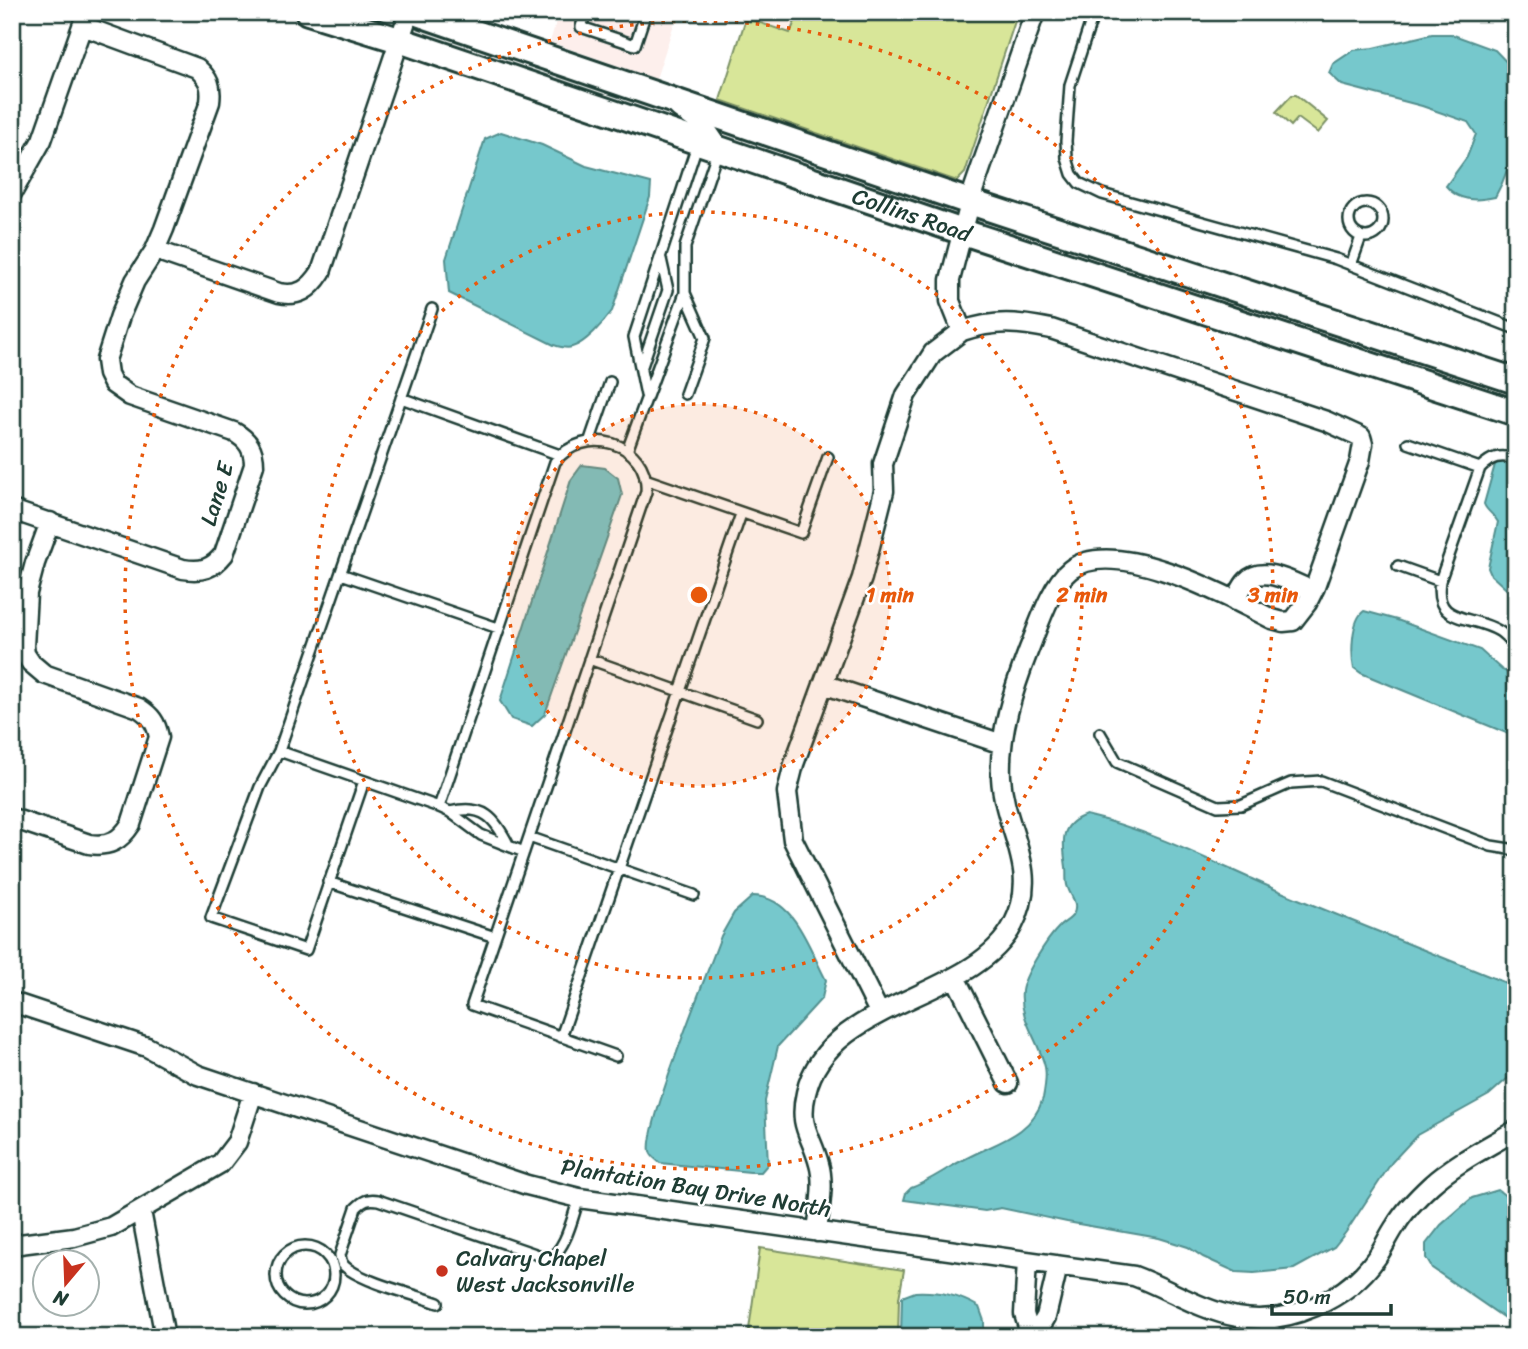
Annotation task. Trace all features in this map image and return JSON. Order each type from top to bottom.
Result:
[{"type":"main road","name":"Collins Road","points":[[309,12],[399,40],[963,232],[1516,413]]},
{"type":"main road","name":"Collins Road","points":[[411,12],[970,202],[1516,381]]},
{"type":"street","points":[[12,192],[42,140],[85,19],[197,68],[206,76],[211,87],[210,102],[155,250],[279,293],[290,295],[302,292],[313,284],[321,272],[399,40],[411,12]]},
{"type":"street","points":[[962,331],[950,301],[950,280],[970,202],[1035,12]]},
{"type":"street","points":[[671,100],[698,120],[708,145]]},
{"type":"street","name":"Lane E","points":[[50,522],[183,569],[205,570],[224,554],[254,465],[251,447],[244,438],[234,432],[130,396],[113,384],[108,374],[106,360],[120,316],[135,281],[155,250]]},
{"type":"street","points":[[817,1232],[820,1165],[804,1127],[806,1092],[813,1070],[828,1051],[879,1012],[955,976],[996,950],[1012,926],[1024,895],[1024,870],[1001,780],[1002,744],[1009,706],[1037,628],[1058,584],[1070,570],[1087,562],[1113,558],[1152,567],[1199,583],[1272,619],[1293,621],[1313,591],[1360,461],[1363,444],[1361,437],[1326,421],[1051,329],[1018,322],[982,324],[962,331],[933,353],[906,395],[883,464],[884,491],[862,578],[794,764],[787,792],[793,840],[879,1012]]},
{"type":"street","points":[[12,510],[50,522],[27,593],[25,654],[36,670],[44,674],[149,714],[157,724],[159,737],[131,824],[124,836],[113,843],[100,846],[89,844],[12,818]]},
{"type":"street","points":[[1235,601],[1247,580],[1259,574],[1278,577],[1313,591]]},
{"type":"street","points":[[823,684],[1002,744]]},
{"type":"street","points":[[955,976],[1008,1083]]},
{"type":"street","name":"Plantation Bay Drive North","points":[[12,1002],[147,1047],[198,1075],[527,1185],[579,1198],[1134,1276],[1163,1287],[1193,1304],[1270,1328],[1336,1295],[1361,1275],[1376,1258],[1397,1223],[1433,1183],[1516,1130]]},
{"type":"street","points":[[12,1245],[74,1237],[110,1227],[221,1163],[237,1142],[253,1093]]},
{"type":"street","points":[[141,1211],[164,1337]]},
{"type":"street","points":[[1027,1261],[1024,1314],[1032,1337]]},
{"type":"street","points":[[1032,1337],[1045,1317],[1058,1266]]},
{"type":"lane","points":[[586,12],[581,27],[635,45],[646,12]]},
{"type":"lane","points":[[1094,12],[1070,85],[1066,158],[1079,183],[1102,194],[1351,265],[1516,329]]},
{"type":"lane","points":[[646,395],[634,337],[661,257],[708,145]]},
{"type":"lane","points":[[627,451],[685,293],[685,247],[708,145]]},
{"type":"lane","points":[[1351,265],[1361,237]]},
{"type":"lane","points":[[640,372],[668,290],[661,257]]},
{"type":"lane","points":[[685,293],[705,338],[685,394]]},
{"type":"lane","points":[[364,781],[306,950],[211,918],[260,786],[279,751],[432,309]]},
{"type":"lane","points":[[590,440],[610,382]]},
{"type":"lane","points":[[401,398],[560,456]]},
{"type":"lane","points":[[439,807],[552,467],[570,447],[590,440],[608,441],[627,451],[640,465],[646,492],[472,1005],[616,1056]]},
{"type":"lane","points":[[1408,443],[1480,468]]},
{"type":"lane","points":[[645,479],[801,533],[828,457]]},
{"type":"lane","points":[[1516,459],[1494,457],[1480,468],[1440,581],[1438,599],[1443,608],[1452,614],[1498,630],[1516,645]]},
{"type":"lane","points":[[561,1037],[741,514]]},
{"type":"lane","points":[[1398,566],[1440,581]]},
{"type":"lane","points":[[341,574],[498,628]]},
{"type":"lane","points":[[589,659],[757,719]]},
{"type":"lane","points":[[1100,733],[1116,762],[1218,806],[1241,805],[1291,783],[1321,781],[1491,846],[1516,850]]},
{"type":"lane","points":[[279,751],[439,807],[481,835],[524,852]]},
{"type":"lane","points":[[450,812],[465,809],[483,813],[500,828],[509,846]]},
{"type":"lane","points":[[529,837],[694,895]]},
{"type":"lane","points":[[328,882],[495,937]]},
{"type":"lane","points":[[439,1303],[366,1277],[336,1263],[314,1247],[296,1247],[281,1258],[277,1267],[278,1285],[291,1300],[310,1303],[319,1300],[332,1286],[336,1263],[356,1208],[371,1198],[552,1258],[560,1250],[579,1198]]},
{"type":"shaded area","points":[[559,12],[678,12],[656,79],[550,42]]},
{"type":"shaded area","points":[[748,12],[799,12],[790,33],[746,18]]},
{"type":"green space","points":[[799,12],[1018,12],[965,173],[957,181],[720,100],[746,18],[790,33]]},
{"type":"green space","points":[[1292,95],[1296,95],[1328,121],[1318,133],[1298,118],[1291,126],[1276,112]]},
{"type":"green space","points":[[760,1248],[904,1270],[899,1298],[898,1337],[748,1337]]},
{"type":"water","points":[[1432,34],[1451,34],[1495,50],[1516,72],[1516,121],[1512,151],[1495,197],[1462,198],[1446,186],[1467,157],[1476,134],[1468,122],[1422,106],[1342,85],[1329,73],[1333,64],[1354,50]]},
{"type":"water","points":[[501,132],[542,145],[586,166],[651,183],[650,197],[612,311],[588,337],[572,347],[554,345],[449,293],[446,259],[485,139]]},
{"type":"water","points":[[1500,459],[1516,462],[1516,598],[1491,575],[1488,568],[1498,522],[1484,504],[1496,461]]},
{"type":"water","points":[[582,465],[605,468],[618,478],[622,495],[545,714],[532,726],[511,719],[500,701],[571,480]]},
{"type":"water","points":[[1364,611],[1480,650],[1502,670],[1516,676],[1516,737],[1354,668],[1354,629]]},
{"type":"water","points":[[1086,815],[1160,839],[1279,891],[1516,987],[1516,1071],[1489,1095],[1417,1135],[1392,1162],[1334,1247],[1294,1269],[1236,1272],[1188,1247],[1159,1238],[1001,1208],[985,1211],[904,1200],[911,1188],[1012,1136],[1031,1121],[1038,1111],[1044,1094],[1046,1071],[1023,1011],[1022,991],[1031,967],[1043,948],[1074,913],[1075,903],[1067,883],[1064,836],[1071,824]]},
{"type":"water","points":[[753,896],[780,905],[790,915],[807,940],[826,980],[822,998],[778,1046],[765,1101],[768,1164],[761,1172],[750,1172],[660,1163],[650,1151],[651,1137],[667,1082],[721,936],[734,913]]},
{"type":"water","points":[[1498,1190],[1516,1204],[1516,1326],[1432,1268],[1426,1258],[1426,1244],[1441,1225],[1472,1198]]},
{"type":"water","points":[[915,1292],[948,1295],[979,1307],[984,1321],[984,1337],[901,1337],[902,1297]]},
{"type":"place","name":"Calvary Chapel West Jacksonville","points":[[442,1271]]}]
